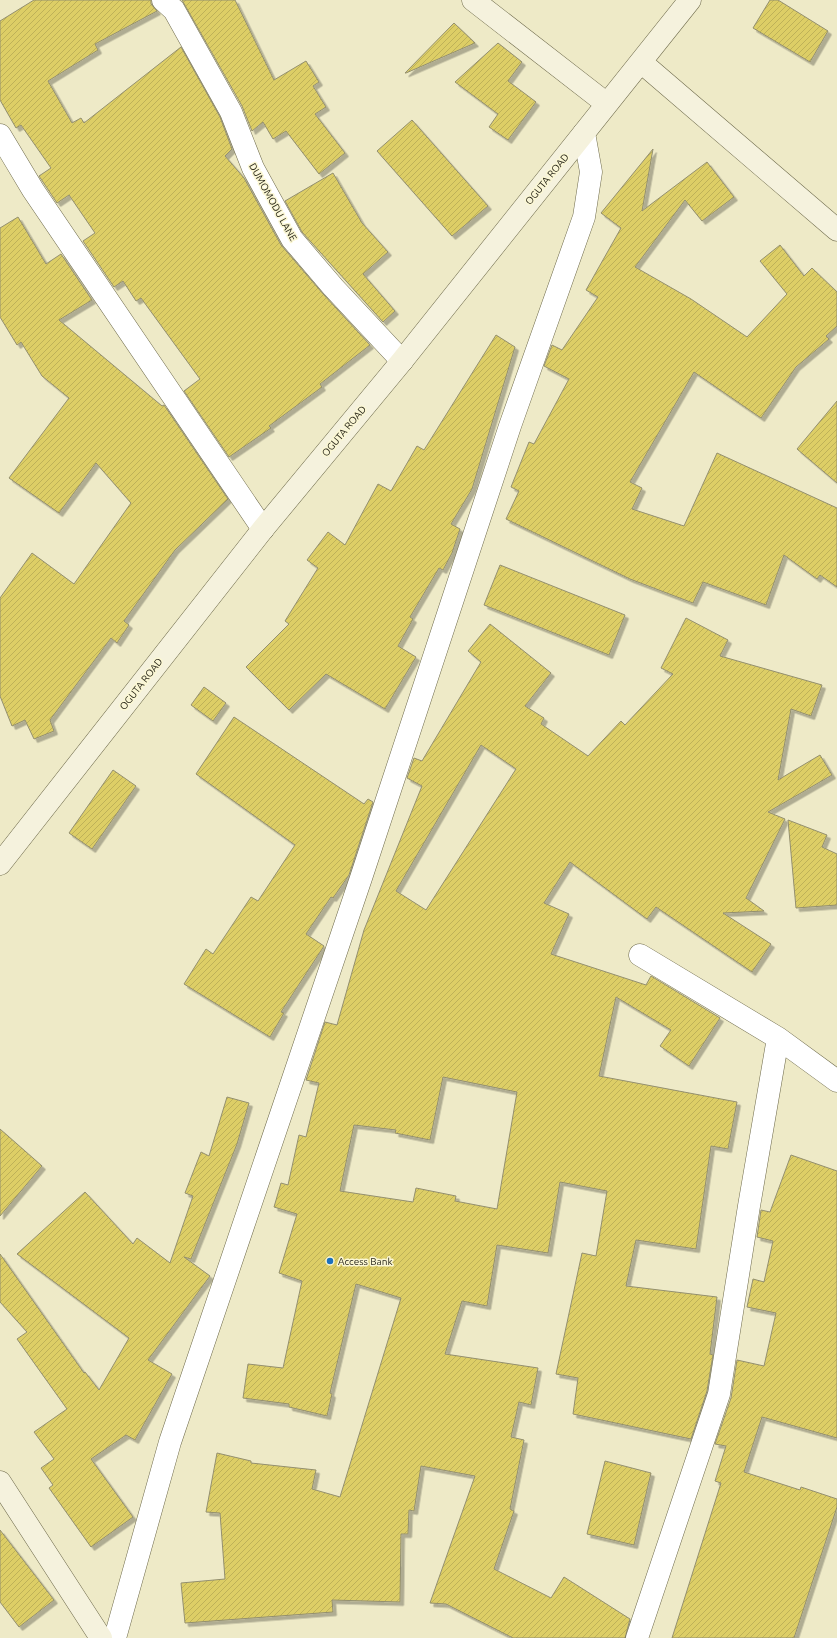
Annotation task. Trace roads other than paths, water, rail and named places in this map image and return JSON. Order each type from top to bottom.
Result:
[{"type":"main road","points":[[473,0],[607,104]]},
{"type":"main road","points":[[665,31],[671,0]]},
{"type":"main road","name":"OGUTA ROAD","points":[[0,864],[263,529],[402,361],[690,0]]},
{"type":"main road","points":[[641,62],[837,230]]},
{"type":"main road","points":[[0,1482],[101,1638]]},
{"type":"street","name":"DUMOMODU LANE","points":[[163,0],[174,10],[231,112],[253,168],[292,239],[333,287],[402,361]]},
{"type":"street","points":[[115,1638],[170,1442],[361,878],[510,426],[584,217],[591,172],[584,133]]},
{"type":"street","points":[[0,135],[33,190],[263,529]]},
{"type":"street","points":[[640,955],[778,1038],[837,1081]]},
{"type":"street","points":[[637,1638],[719,1394],[778,1038]]},
{"type":"place","name":"Access Bank","points":[[330,1261]]}]
